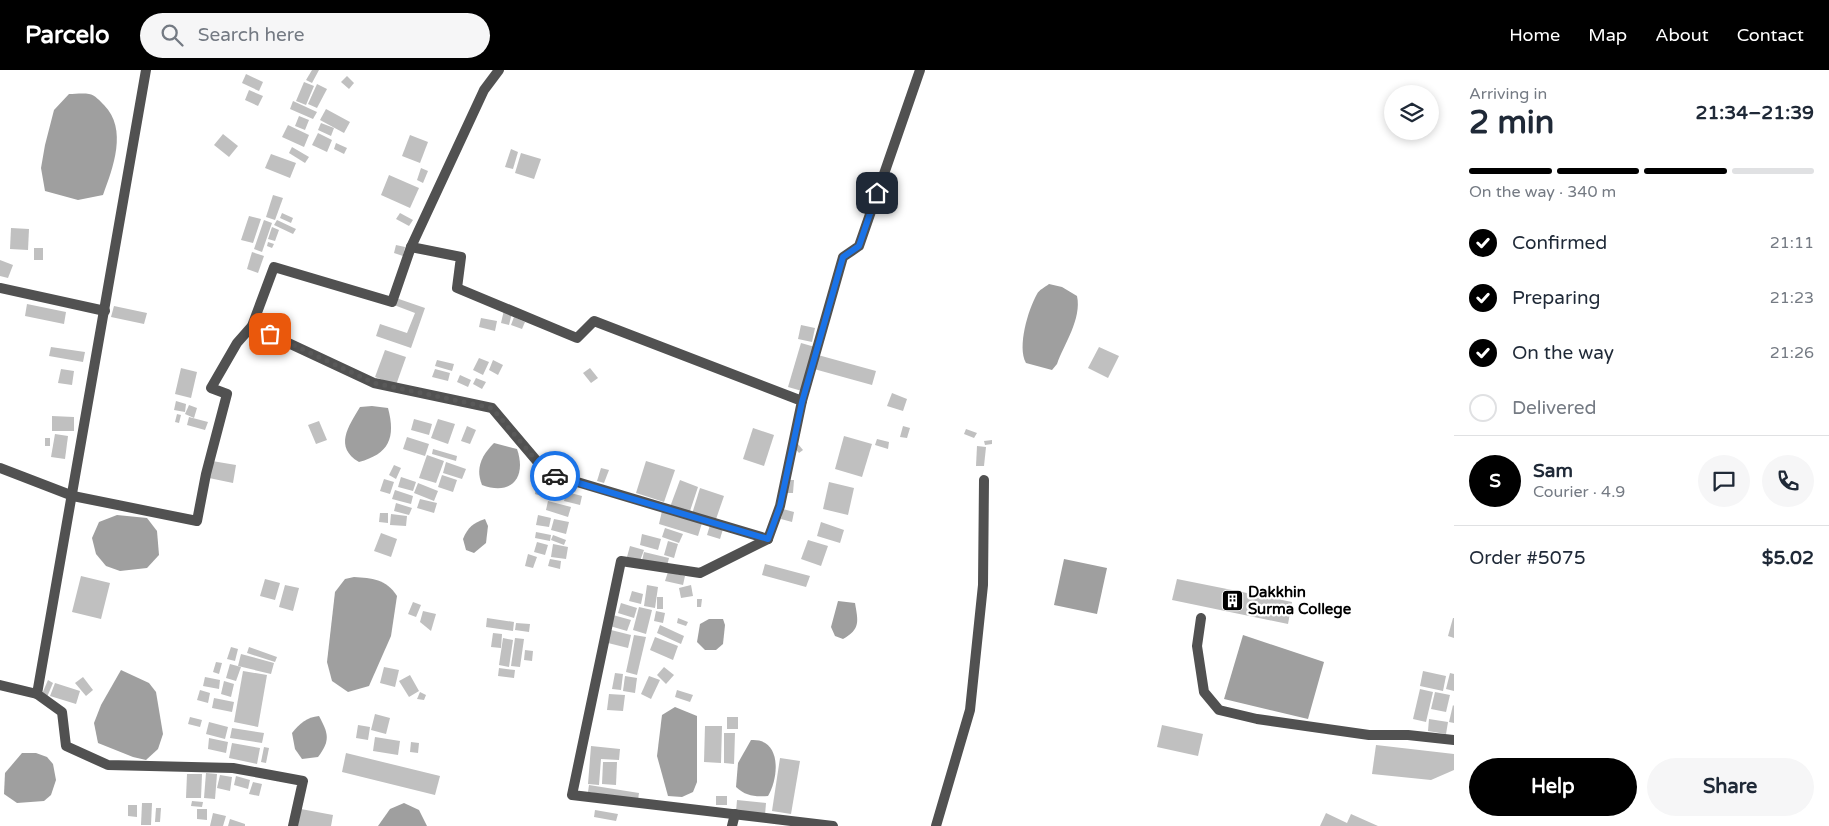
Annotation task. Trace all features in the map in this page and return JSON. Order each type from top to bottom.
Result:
[{"type":"street","points":[[38,694],[146,70]]},
{"type":"street","points":[[0,468],[73,496],[197,521],[206,474],[227,394],[210,388],[237,343],[252,326],[274,267],[392,302],[411,247],[484,90],[499,70]]},
{"type":"street","points":[[833,826],[572,795],[621,561],[700,573],[768,539],[780,506],[802,402],[843,257],[859,246],[920,70]]},
{"type":"street","points":[[411,247],[461,258],[457,288],[577,338],[594,320],[802,402]]},
{"type":"street","points":[[0,288],[105,311]]},
{"type":"street","points":[[252,326],[374,383],[492,408],[547,473],[768,539]]},
{"type":"street","points":[[936,826],[970,710],[983,585],[984,480]]},
{"type":"street","points":[[1200,618],[1197,646],[1204,692],[1219,710],[1257,719],[1368,735],[1408,735],[1454,740]]},
{"type":"street","points":[[0,685],[38,694],[62,712],[66,746],[108,765],[233,768],[303,781],[293,826]]},
{"type":"street","points":[[732,826],[735,814]]},
{"type":"shaded area","points":[[69,94],[87,94],[95,97],[104,105],[115,125],[117,137],[114,161],[103,195],[78,200],[45,191],[41,168],[45,145],[54,110]]},
{"type":"shaded area","points":[[1049,284],[1062,287],[1077,296],[1078,305],[1072,331],[1057,364],[1052,370],[1026,363],[1023,348],[1027,319],[1034,301],[1039,291]]},
{"type":"shaded area","points":[[360,407],[388,408],[391,428],[390,436],[388,443],[383,449],[369,459],[359,462],[347,450],[346,436],[351,422]]},
{"type":"shaded area","points":[[494,443],[517,449],[520,459],[518,476],[514,482],[501,488],[482,485],[479,473],[483,457]]},
{"type":"shaded area","points":[[117,515],[147,518],[157,531],[159,555],[147,568],[120,571],[106,566],[96,554],[92,538],[99,522]]},
{"type":"shaded area","points":[[485,519],[488,526],[486,543],[474,553],[466,550],[463,539],[467,531],[474,524]]},
{"type":"shaded area","points":[[1064,559],[1107,568],[1097,614],[1054,605]]},
{"type":"shaded area","points":[[354,577],[378,580],[393,590],[397,596],[391,636],[369,686],[348,692],[332,681],[327,662],[335,592],[345,579]]},
{"type":"shaded area","points":[[838,601],[855,603],[857,615],[857,624],[853,632],[843,639],[835,636],[831,627]]},
{"type":"shaded area","points":[[709,619],[723,619],[725,625],[723,644],[716,650],[705,650],[697,642],[700,624]]},
{"type":"shaded area","points":[[1243,635],[1324,662],[1308,719],[1224,699]]},
{"type":"shaded area","points":[[121,670],[149,683],[156,692],[163,734],[158,749],[146,760],[133,757],[98,743],[94,723],[101,705]]},
{"type":"shaded area","points":[[675,707],[697,716],[697,782],[693,792],[682,797],[668,796],[657,756],[662,715]]},
{"type":"shaded area","points":[[319,716],[327,736],[325,746],[318,757],[302,759],[295,749],[292,733],[304,722]]},
{"type":"shaded area","points":[[751,740],[761,741],[768,745],[773,752],[776,770],[768,796],[750,795],[736,787],[738,763]]},
{"type":"shaded area","points":[[22,753],[36,753],[47,757],[53,764],[56,780],[51,795],[44,801],[17,803],[4,794],[5,773]]},
{"type":"shaded area","points":[[404,803],[419,810],[427,826],[378,826],[390,809]]},
{"type":"building","points":[[312,70],[319,70],[312,83],[306,80]]},
{"type":"building","points":[[246,74],[263,82],[259,91],[242,83]]},
{"type":"building","points":[[347,76],[354,83],[349,89],[341,82]]},
{"type":"building","points":[[304,82],[314,86],[306,105],[296,101]]},
{"type":"building","points":[[317,84],[327,89],[317,108],[308,104]]},
{"type":"building","points":[[249,90],[263,96],[258,106],[245,100]]},
{"type":"building","points":[[293,101],[317,112],[313,119],[290,109]]},
{"type":"building","points":[[326,109],[350,122],[344,133],[320,120]]},
{"type":"building","points":[[299,116],[309,120],[305,130],[295,126]]},
{"type":"building","points":[[321,123],[334,128],[331,136],[318,130]]},
{"type":"building","points":[[288,125],[309,135],[304,147],[282,137]]},
{"type":"building","points":[[318,133],[332,140],[327,152],[312,145]]},
{"type":"building","points":[[223,134],[238,146],[229,157],[214,145]]},
{"type":"building","points":[[410,135],[428,142],[420,163],[402,156]]},
{"type":"building","points":[[336,143],[347,148],[344,154],[334,149]]},
{"type":"building","points":[[292,147],[309,157],[305,163],[289,153]]},
{"type":"building","points":[[511,149],[518,152],[513,169],[505,167]]},
{"type":"building","points":[[521,153],[541,159],[534,179],[515,173]]},
{"type":"building","points":[[271,154],[296,163],[290,178],[265,168]]},
{"type":"building","points":[[421,168],[428,171],[423,183],[417,180]]},
{"type":"building","points":[[389,175],[419,188],[410,208],[381,195]]},
{"type":"building","points":[[273,195],[283,198],[275,220],[266,217]]},
{"type":"building","points":[[282,213],[293,218],[291,223],[280,218]]},
{"type":"building","points":[[400,213],[413,220],[409,226],[396,219]]},
{"type":"building","points":[[249,216],[261,219],[253,243],[241,240]]},
{"type":"building","points":[[264,220],[272,223],[262,252],[254,249]]},
{"type":"building","points":[[277,220],[296,229],[293,234],[274,225]]},
{"type":"building","points":[[272,227],[279,230],[275,241],[268,239]]},
{"type":"building","points":[[11,228],[29,229],[28,250],[10,249]]},
{"type":"building","points":[[268,242],[274,244],[272,248],[267,246]]},
{"type":"building","points":[[396,245],[405,247],[403,256],[394,253]]},
{"type":"building","points":[[34,248],[43,248],[43,260],[34,260]]},
{"type":"building","points":[[252,252],[264,256],[258,273],[247,269]]},
{"type":"building","points":[[0,260],[13,265],[8,278],[0,276]]},
{"type":"building","points":[[396,298],[425,308],[411,348],[376,336],[380,324],[407,333],[415,313],[394,305]]},
{"type":"building","points":[[27,304],[66,312],[64,324],[25,316]]},
{"type":"building","points":[[114,306],[147,313],[144,324],[111,317]]},
{"type":"building","points":[[504,310],[512,313],[509,325],[501,323]]},
{"type":"building","points":[[514,317],[525,322],[522,329],[511,325]]},
{"type":"building","points":[[481,318],[497,321],[495,331],[479,327]]},
{"type":"building","points":[[801,325],[815,328],[812,342],[798,339]]},
{"type":"building","points":[[801,343],[815,347],[802,391],[788,387]]},
{"type":"building","points":[[51,347],[85,352],[83,362],[49,356]]},
{"type":"building","points":[[1099,347],[1119,356],[1108,378],[1088,368]]},
{"type":"building","points":[[385,350],[406,357],[396,385],[375,377]]},
{"type":"building","points":[[818,355],[876,371],[872,385],[814,369]]},
{"type":"building","points":[[479,358],[489,362],[483,375],[473,370]]},
{"type":"building","points":[[437,360],[454,364],[452,371],[435,366]]},
{"type":"building","points":[[493,360],[503,365],[498,375],[489,370]]},
{"type":"building","points":[[181,368],[197,372],[191,398],[175,394]]},
{"type":"building","points":[[590,368],[598,378],[591,383],[583,373]]},
{"type":"building","points":[[61,369],[74,371],[72,385],[58,383]]},
{"type":"building","points":[[435,369],[450,373],[448,381],[432,377]]},
{"type":"building","points":[[460,375],[471,380],[468,387],[457,382]]},
{"type":"building","points":[[476,378],[486,382],[482,389],[473,384]]},
{"type":"building","points":[[892,393],[907,399],[903,411],[887,406]]},
{"type":"building","points":[[176,401],[186,404],[185,412],[174,410]]},
{"type":"building","points":[[189,405],[197,408],[194,418],[185,414]]},
{"type":"building","points":[[177,414],[181,415],[179,423],[175,422]]},
{"type":"building","points":[[52,416],[74,417],[74,431],[52,431]]},
{"type":"building","points":[[189,417],[208,422],[205,430],[187,425]]},
{"type":"building","points":[[414,419],[432,424],[429,435],[411,430]]},
{"type":"building","points":[[438,419],[455,424],[448,444],[431,438]]},
{"type":"building","points":[[319,421],[327,440],[316,444],[308,425]]},
{"type":"building","points":[[467,426],[476,430],[470,444],[461,441]]},
{"type":"building","points":[[903,426],[910,428],[907,438],[900,437]]},
{"type":"building","points":[[753,428],[774,435],[764,466],[743,459]]},
{"type":"building","points":[[966,429],[977,433],[974,438],[964,434]]},
{"type":"building","points":[[55,434],[68,436],[65,459],[51,457]]},
{"type":"building","points":[[844,436],[872,444],[862,477],[835,469]]},
{"type":"building","points":[[407,437],[429,444],[425,456],[403,449]]},
{"type":"building","points":[[45,438],[50,438],[50,446],[45,446]]},
{"type":"building","points":[[877,439],[889,442],[888,449],[875,445]]},
{"type":"building","points":[[992,440],[992,444],[985,445],[984,441]]},
{"type":"building","points":[[798,444],[803,450],[799,453],[794,447]]},
{"type":"building","points":[[977,446],[986,447],[984,466],[976,466]]},
{"type":"building","points":[[433,449],[457,456],[456,461],[432,454]]},
{"type":"building","points":[[427,455],[444,461],[436,483],[419,478]]},
{"type":"building","points":[[558,459],[574,465],[570,478],[554,472]]},
{"type":"building","points":[[212,461],[236,465],[233,483],[209,478]]},
{"type":"building","points":[[646,461],[675,470],[664,502],[636,493]]},
{"type":"building","points":[[446,462],[466,469],[462,479],[443,473]]},
{"type":"building","points":[[394,465],[401,468],[396,479],[389,475]]},
{"type":"building","points":[[601,468],[609,470],[604,483],[597,481]]},
{"type":"building","points":[[442,475],[457,480],[453,492],[438,487]]},
{"type":"building","points":[[401,477],[416,482],[413,491],[398,487]]},
{"type":"building","points":[[538,477],[554,481],[552,490],[535,486]]},
{"type":"building","points":[[384,479],[394,482],[390,494],[380,491]]},
{"type":"building","points":[[680,480],[698,487],[689,514],[670,507]]},
{"type":"building","points":[[788,480],[794,480],[793,493],[788,493]]},
{"type":"building","points":[[556,482],[566,486],[560,500],[551,497]]},
{"type":"building","points":[[829,482],[854,488],[848,515],[823,509]]},
{"type":"building","points":[[418,483],[438,491],[434,501],[414,493]]},
{"type":"building","points":[[569,484],[577,487],[575,492],[567,489]]},
{"type":"building","points":[[536,488],[549,492],[547,498],[535,494]]},
{"type":"building","points":[[700,488],[724,496],[715,522],[692,514]]},
{"type":"building","points":[[395,490],[413,496],[411,504],[392,499]]},
{"type":"building","points":[[567,492],[582,496],[580,505],[564,501]]},
{"type":"building","points":[[420,499],[437,503],[434,513],[417,508]]},
{"type":"building","points":[[548,501],[571,507],[568,517],[546,510]]},
{"type":"building","points":[[396,503],[412,508],[409,515],[394,511]]},
{"type":"building","points":[[783,509],[794,512],[792,522],[781,519]]},
{"type":"building","points":[[662,511],[702,523],[698,536],[659,524]]},
{"type":"building","points":[[380,513],[388,513],[388,523],[379,522]]},
{"type":"building","points":[[391,514],[407,516],[406,526],[390,525]]},
{"type":"building","points":[[538,515],[551,518],[549,527],[536,525]]},
{"type":"building","points":[[554,519],[569,522],[566,534],[551,530]]},
{"type":"building","points":[[821,522],[844,530],[840,543],[817,536]]},
{"type":"building","points":[[710,525],[723,529],[720,539],[707,535]]},
{"type":"building","points":[[665,528],[683,534],[679,543],[662,537]]},
{"type":"building","points":[[536,532],[551,535],[550,541],[535,538]]},
{"type":"building","points":[[381,533],[397,539],[391,557],[374,551]]},
{"type":"building","points":[[642,534],[661,539],[658,550],[640,545]]},
{"type":"building","points":[[553,535],[566,540],[564,545],[551,540]]},
{"type":"building","points":[[808,540],[828,546],[821,566],[801,559]]},
{"type":"building","points":[[668,541],[678,544],[674,558],[664,555]]},
{"type":"building","points":[[537,542],[548,545],[545,555],[534,552]]},
{"type":"building","points":[[553,544],[568,547],[566,559],[551,557]]},
{"type":"building","points":[[630,546],[644,550],[640,561],[627,557]]},
{"type":"building","points":[[644,552],[669,558],[667,566],[642,561]]},
{"type":"building","points":[[528,554],[537,557],[533,568],[525,566]]},
{"type":"building","points":[[550,559],[561,561],[560,569],[548,566]]},
{"type":"building","points":[[765,564],[810,576],[806,587],[762,575]]},
{"type":"building","points":[[668,572],[685,576],[683,585],[665,581]]},
{"type":"building","points":[[81,576],[110,583],[101,619],[72,612]]},
{"type":"building","points":[[265,579],[280,583],[275,600],[260,596]]},
{"type":"building","name":"Dakkhin Surma College","points":[[1177,579],[1292,602],[1288,624],[1172,600]]},
{"type":"building","points":[[285,585],[299,588],[293,611],[279,607]]},
{"type":"building","points":[[647,585],[658,587],[655,608],[644,606]]},
{"type":"building","points":[[691,585],[693,596],[681,598],[679,588]]},
{"type":"building","points":[[632,591],[643,594],[641,604],[629,601]]},
{"type":"building","points":[[657,597],[663,597],[663,609],[657,609]]},
{"type":"building","points":[[697,599],[702,599],[701,607],[697,607]]},
{"type":"building","points":[[413,602],[421,605],[416,617],[408,614]]},
{"type":"building","points":[[621,603],[637,608],[634,618],[618,613]]},
{"type":"building","points":[[639,607],[652,610],[646,634],[633,630]]},
{"type":"building","points":[[423,611],[436,614],[431,631],[420,622]]},
{"type":"building","points":[[656,611],[665,613],[663,623],[654,621]]},
{"type":"building","points":[[613,615],[631,620],[627,631],[610,626]]},
{"type":"building","points":[[487,618],[514,622],[513,631],[486,627]]},
{"type":"building","points":[[678,618],[688,622],[686,626],[677,623]]},
{"type":"building","points":[[1454,618],[1454,638],[1448,636]]},
{"type":"building","points":[[516,623],[530,624],[529,632],[515,630]]},
{"type":"building","points":[[660,625],[684,636],[681,644],[657,633]]},
{"type":"building","points":[[611,630],[631,635],[628,648],[608,643]]},
{"type":"building","points":[[493,633],[502,634],[501,648],[491,647]]},
{"type":"building","points":[[634,635],[646,637],[637,675],[626,672]]},
{"type":"building","points":[[655,637],[678,646],[673,660],[650,650]]},
{"type":"building","points":[[503,638],[513,640],[509,667],[499,665]]},
{"type":"building","points":[[515,638],[524,639],[520,667],[511,666]]},
{"type":"building","points":[[231,647],[238,649],[235,661],[227,659]]},
{"type":"building","points":[[249,647],[277,657],[275,662],[247,653]]},
{"type":"building","points":[[525,650],[533,651],[532,661],[524,660]]},
{"type":"building","points":[[241,654],[274,663],[271,674],[238,666]]},
{"type":"building","points":[[216,662],[222,663],[219,674],[213,672]]},
{"type":"building","points":[[230,664],[241,667],[236,681],[226,678]]},
{"type":"building","points":[[384,667],[399,670],[395,687],[380,683]]},
{"type":"building","points":[[664,667],[674,675],[666,684],[657,675]]},
{"type":"building","points":[[499,668],[515,670],[514,678],[498,676]]},
{"type":"building","points":[[243,671],[267,675],[258,727],[234,722]]},
{"type":"building","points":[[1423,671],[1446,676],[1443,691],[1420,686]]},
{"type":"building","points":[[615,673],[623,674],[621,690],[612,689]]},
{"type":"building","points":[[1450,673],[1454,674],[1454,691],[1446,689]]},
{"type":"building","points":[[410,675],[419,691],[409,697],[399,681]]},
{"type":"building","points":[[625,676],[637,678],[635,693],[623,691]]},
{"type":"building","points":[[649,676],[660,680],[651,699],[641,694]]},
{"type":"building","points":[[83,677],[93,690],[86,696],[75,683]]},
{"type":"building","points":[[205,677],[220,680],[219,689],[203,686]]},
{"type":"building","points":[[48,680],[53,683],[47,697],[42,694]]},
{"type":"building","points":[[224,681],[234,684],[231,697],[221,694]]},
{"type":"building","points":[[55,683],[80,691],[76,704],[50,696]]},
{"type":"building","points":[[1420,689],[1433,692],[1426,722],[1413,719]]},
{"type":"building","points":[[200,690],[210,693],[208,703],[197,700]]},
{"type":"building","points":[[677,690],[693,695],[690,702],[675,697]]},
{"type":"building","points":[[420,692],[426,695],[424,700],[417,699]]},
{"type":"building","points":[[1435,692],[1450,695],[1446,712],[1431,709]]},
{"type":"building","points":[[609,694],[625,695],[623,711],[607,710]]},
{"type":"building","points":[[214,698],[234,702],[232,712],[212,708]]},
{"type":"building","points":[[1454,706],[1454,723],[1449,722]]},
{"type":"building","points":[[375,714],[390,718],[386,734],[371,730]]},
{"type":"building","points":[[190,717],[202,720],[200,727],[188,724]]},
{"type":"building","points":[[727,717],[738,717],[738,729],[727,729]]},
{"type":"building","points":[[1429,719],[1448,722],[1446,734],[1428,731]]},
{"type":"building","points":[[209,722],[228,727],[225,739],[206,734]]},
{"type":"building","points":[[358,725],[370,727],[368,740],[356,738]]},
{"type":"building","points":[[1162,725],[1203,734],[1198,756],[1157,747]]},
{"type":"building","points":[[705,726],[722,726],[721,763],[704,762]]},
{"type":"building","points":[[232,728],[264,733],[262,743],[230,738]]},
{"type":"building","points":[[724,733],[735,733],[734,764],[724,763]]},
{"type":"building","points":[[375,737],[400,741],[398,755],[373,751]]},
{"type":"building","points":[[209,738],[228,742],[226,753],[208,749]]},
{"type":"building","points":[[411,742],[419,743],[418,753],[410,752]]},
{"type":"building","points":[[232,743],[260,748],[257,764],[229,758]]},
{"type":"building","points":[[1376,745],[1454,754],[1454,770],[1431,780],[1372,774]]},
{"type":"building","points":[[591,746],[620,749],[619,760],[601,759],[599,785],[588,784]]},
{"type":"building","points":[[264,747],[269,748],[266,763],[261,762]]},
{"type":"building","points":[[346,753],[440,776],[435,795],[342,772]]},
{"type":"building","points":[[780,758],[800,761],[791,814],[772,811]]},
{"type":"building","points":[[603,762],[617,762],[616,785],[602,784]]},
{"type":"building","points":[[206,773],[217,774],[215,799],[204,798]]},
{"type":"building","points":[[187,774],[202,774],[201,798],[186,798]]},
{"type":"building","points":[[220,775],[232,777],[230,791],[217,788]]},
{"type":"building","points":[[236,776],[250,780],[248,789],[234,785]]},
{"type":"building","points":[[253,782],[262,784],[259,796],[249,794]]},
{"type":"building","points":[[589,785],[639,793],[638,800],[588,792]]},
{"type":"building","points":[[716,796],[727,796],[727,805],[716,805]]},
{"type":"building","points":[[737,800],[766,803],[765,815],[736,812]]},
{"type":"building","points":[[192,801],[203,802],[202,807],[191,806]]},
{"type":"building","points":[[142,803],[152,803],[151,825],[141,825]]},
{"type":"building","points":[[128,805],[137,805],[137,817],[128,816]]},
{"type":"building","points":[[156,808],[161,808],[160,822],[155,822]]},
{"type":"building","points":[[197,809],[207,809],[207,820],[197,819]]},
{"type":"building","points":[[301,809],[333,815],[331,826],[298,826]]},
{"type":"building","points":[[595,810],[618,814],[616,821],[594,817]]},
{"type":"building","points":[[213,813],[226,816],[223,826],[210,826]]},
{"type":"building","points":[[1326,813],[1347,823],[1351,814],[1378,826],[1320,826]]},
{"type":"building","points":[[230,819],[245,824],[245,826],[228,826]]},
{"type":"way so far","points":[[270,334],[374,383],[492,408],[547,473],[555,476]]},
{"type":"place","name":"Dakkhin Surma College","points":[[1232,601]]},
{"type":"route","points":[[555,476],[768,539],[780,506],[802,402],[843,257],[859,246],[877,193]]}]
